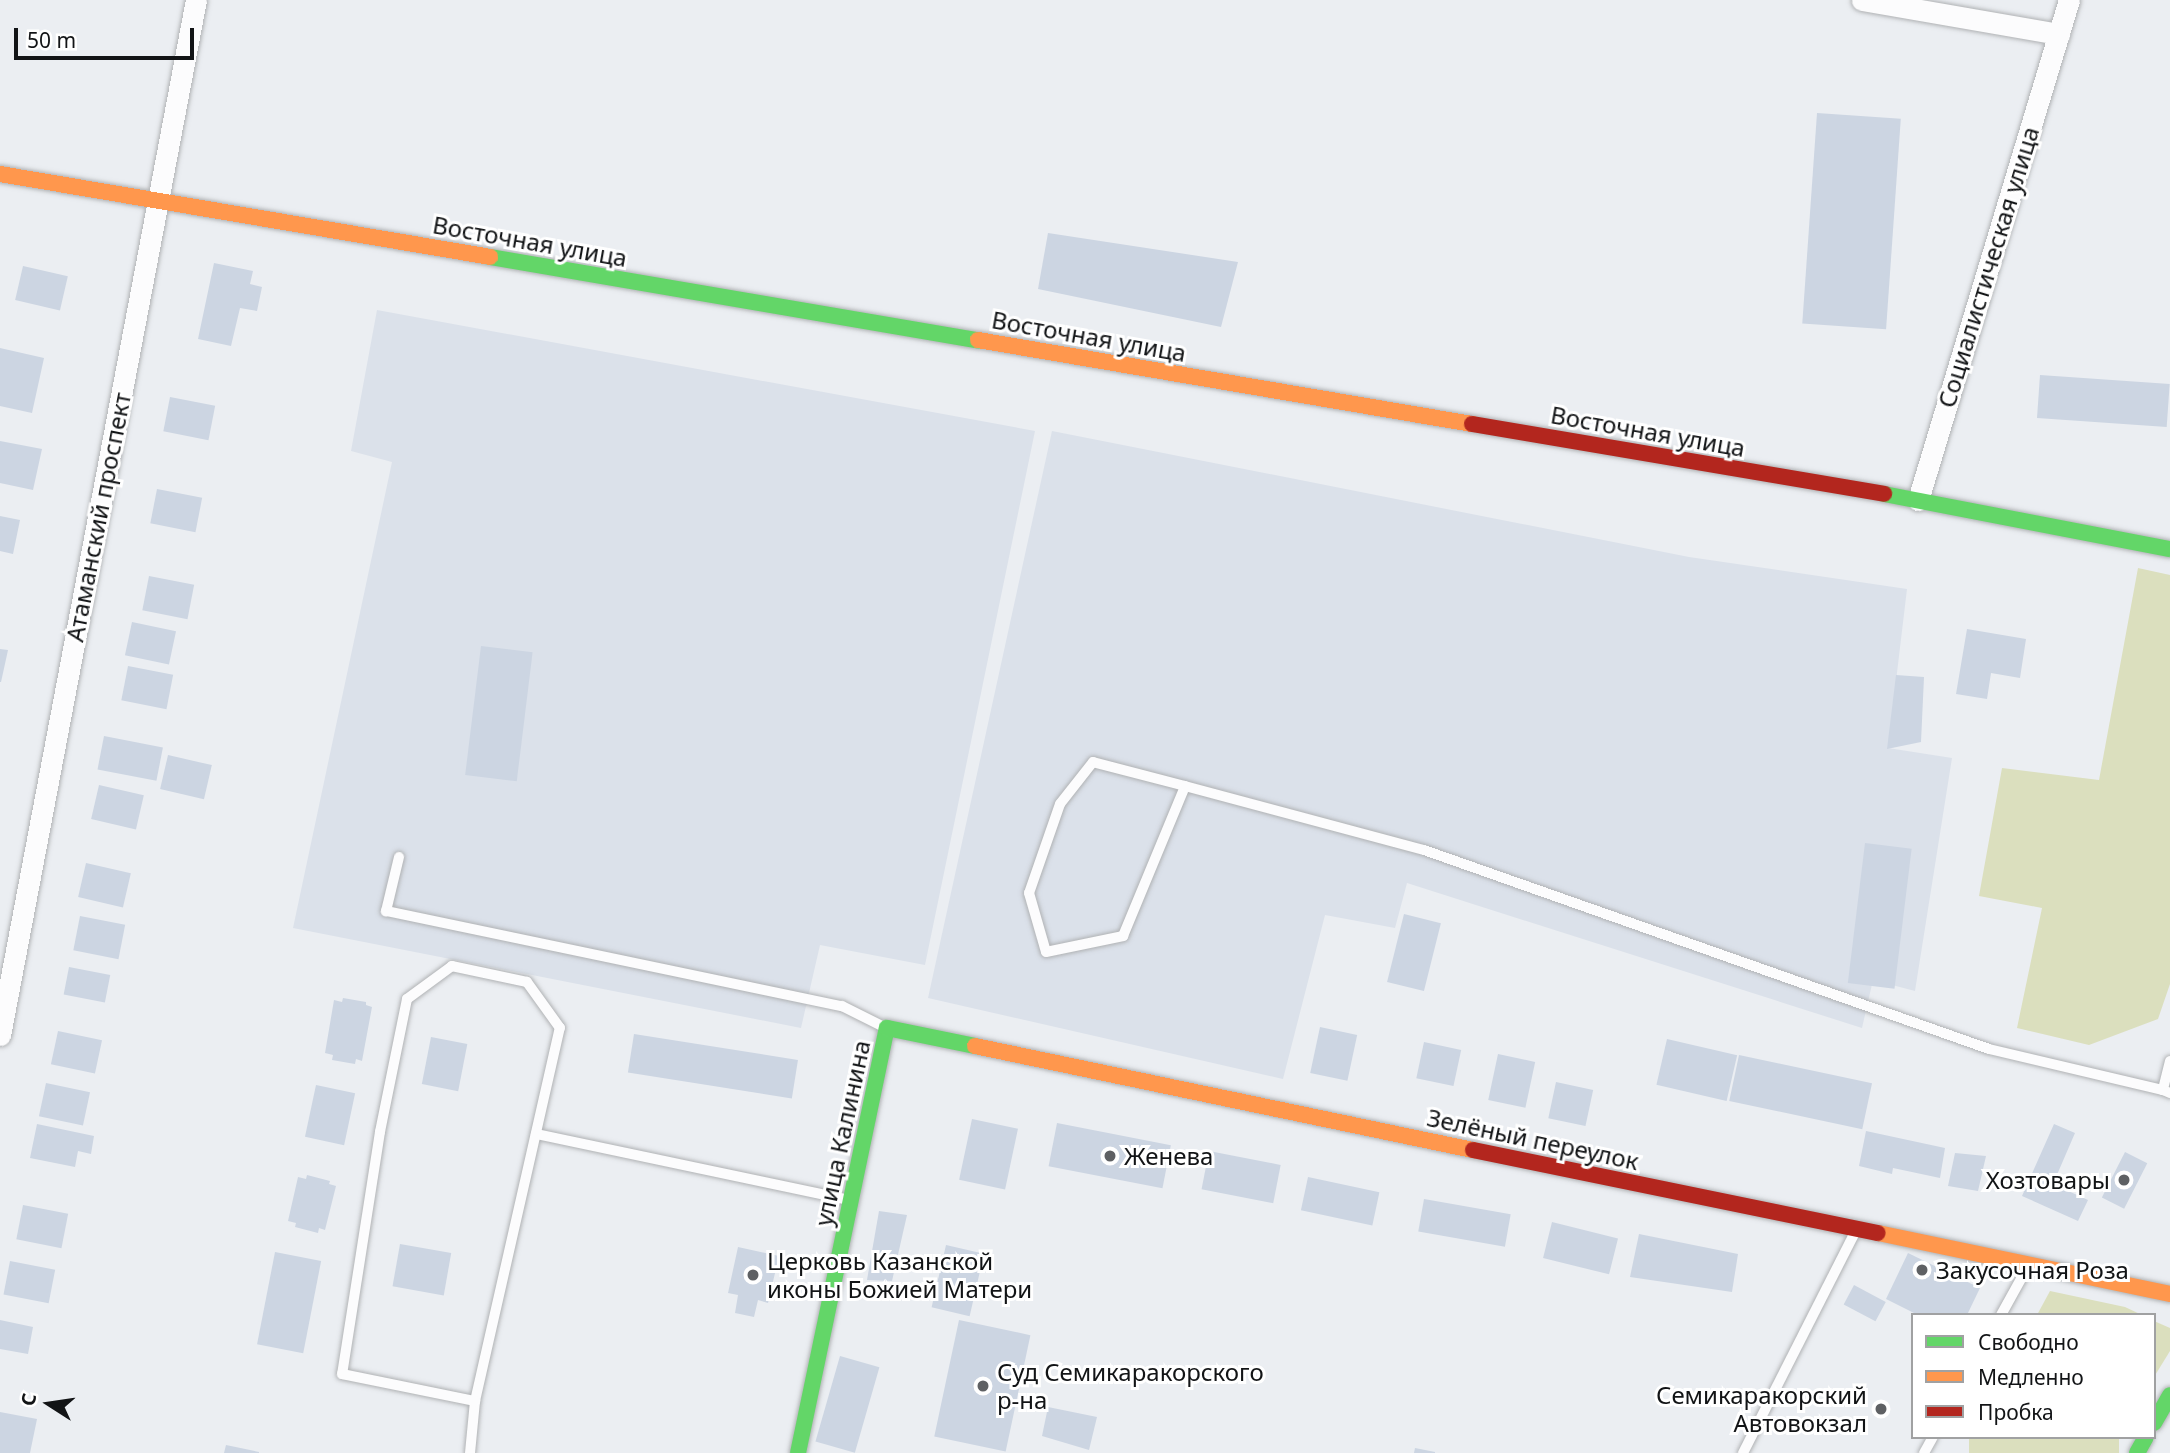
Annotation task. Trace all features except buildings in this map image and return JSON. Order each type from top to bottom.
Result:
[{"type":"street","name":"Атаманский проспект","points":[[0,1035],[196,0]]},
{"type":"street","points":[[1862,0],[2059,34]]},
{"type":"street","name":"Социалистическая улица","points":[[1918,500],[2069,0]]},
{"type":"street","name":"Восточная улица","points":[[0,174],[1918,500],[2170,549]]},
{"type":"street","name":"улица Калинина","points":[[798,1453],[887,1028]]},
{"type":"street","name":"Зелёный переулок","points":[[887,1028],[2170,1294]]},
{"type":"street","points":[[2156,1420],[2170,1395]]},
{"type":"lane","points":[[1185,786],[1123,936],[1046,952],[1029,893],[1060,804],[1093,762],[1185,786],[1424,850],[1989,1049],[2166,1091],[2170,1061]]},
{"type":"lane","points":[[399,857],[386,911],[842,1006],[887,1028]]},
{"type":"lane","points":[[470,1453],[475,1401],[560,1028],[527,982],[452,966],[407,999],[380,1132],[342,1374],[475,1401]]},
{"type":"lane","points":[[537,1134],[851,1200]]},
{"type":"lane","points":[[1743,1453],[1857,1229]]},
{"type":"lane","points":[[2002,1313],[2029,1265]]},
{"type":"shaded area","points":[[377,310],[1035,431],[925,965],[820,945],[801,1028],[293,928],[392,462],[351,451]]},
{"type":"shaded area","points":[[1052,431],[1689,557],[1907,589],[1888,748],[1952,758],[1915,991],[1873,980],[1862,1028],[1407,883],[1395,928],[1325,915],[1283,1079],[928,998]]},
{"type":"green space","points":[[2138,568],[2170,575],[2170,984],[2158,1019],[2089,1045],[2017,1028],[2042,908],[1979,896],[2002,768],[2099,780]]},
{"type":"green space","points":[[2050,1291],[2125,1307],[2138,1313],[2038,1313]]},
{"type":"green space","points":[[2156,1322],[2170,1328],[2170,1351],[2156,1374]]},
{"type":"green space","points":[[1969,1439],[2119,1439],[2119,1453],[1969,1453]]},
{"type":"traffic: fast","points":[[490,257],[978,340]]},
{"type":"traffic: fast","points":[[1884,494],[2170,549]]},
{"type":"traffic: fast","points":[[798,1453],[887,1028],[975,1046]]},
{"type":"traffic: fast","points":[[2156,1420],[2170,1395]]},
{"type":"traffic: fast","points":[[2137,1453],[2145,1439]]},
{"type":"traffic: slow","points":[[0,174],[490,257]]},
{"type":"traffic: slow","points":[[978,340],[1472,424]]},
{"type":"traffic: slow","points":[[975,1046],[1473,1150]]},
{"type":"traffic: slow","points":[[1878,1233],[2170,1294]]},
{"type":"traffic: jam","points":[[1472,424],[1884,494]]},
{"type":"traffic: jam","points":[[1473,1150],[1878,1233]]},
{"type":"place","name":"Женева","points":[[1110,1156]]},
{"type":"place","name":"Хозтовары","points":[[2124,1180]]},
{"type":"place","name":"Закусочная Роза","points":[[1922,1270]]},
{"type":"place","name":"Церковь Казанской иконы Божией Матери","points":[[753,1275]]},
{"type":"place","name":"Суд Семикаракорского р-на","points":[[983,1386]]},
{"type":"place","name":"Семикаракорский Автовокзал","points":[[1881,1409]]}]
